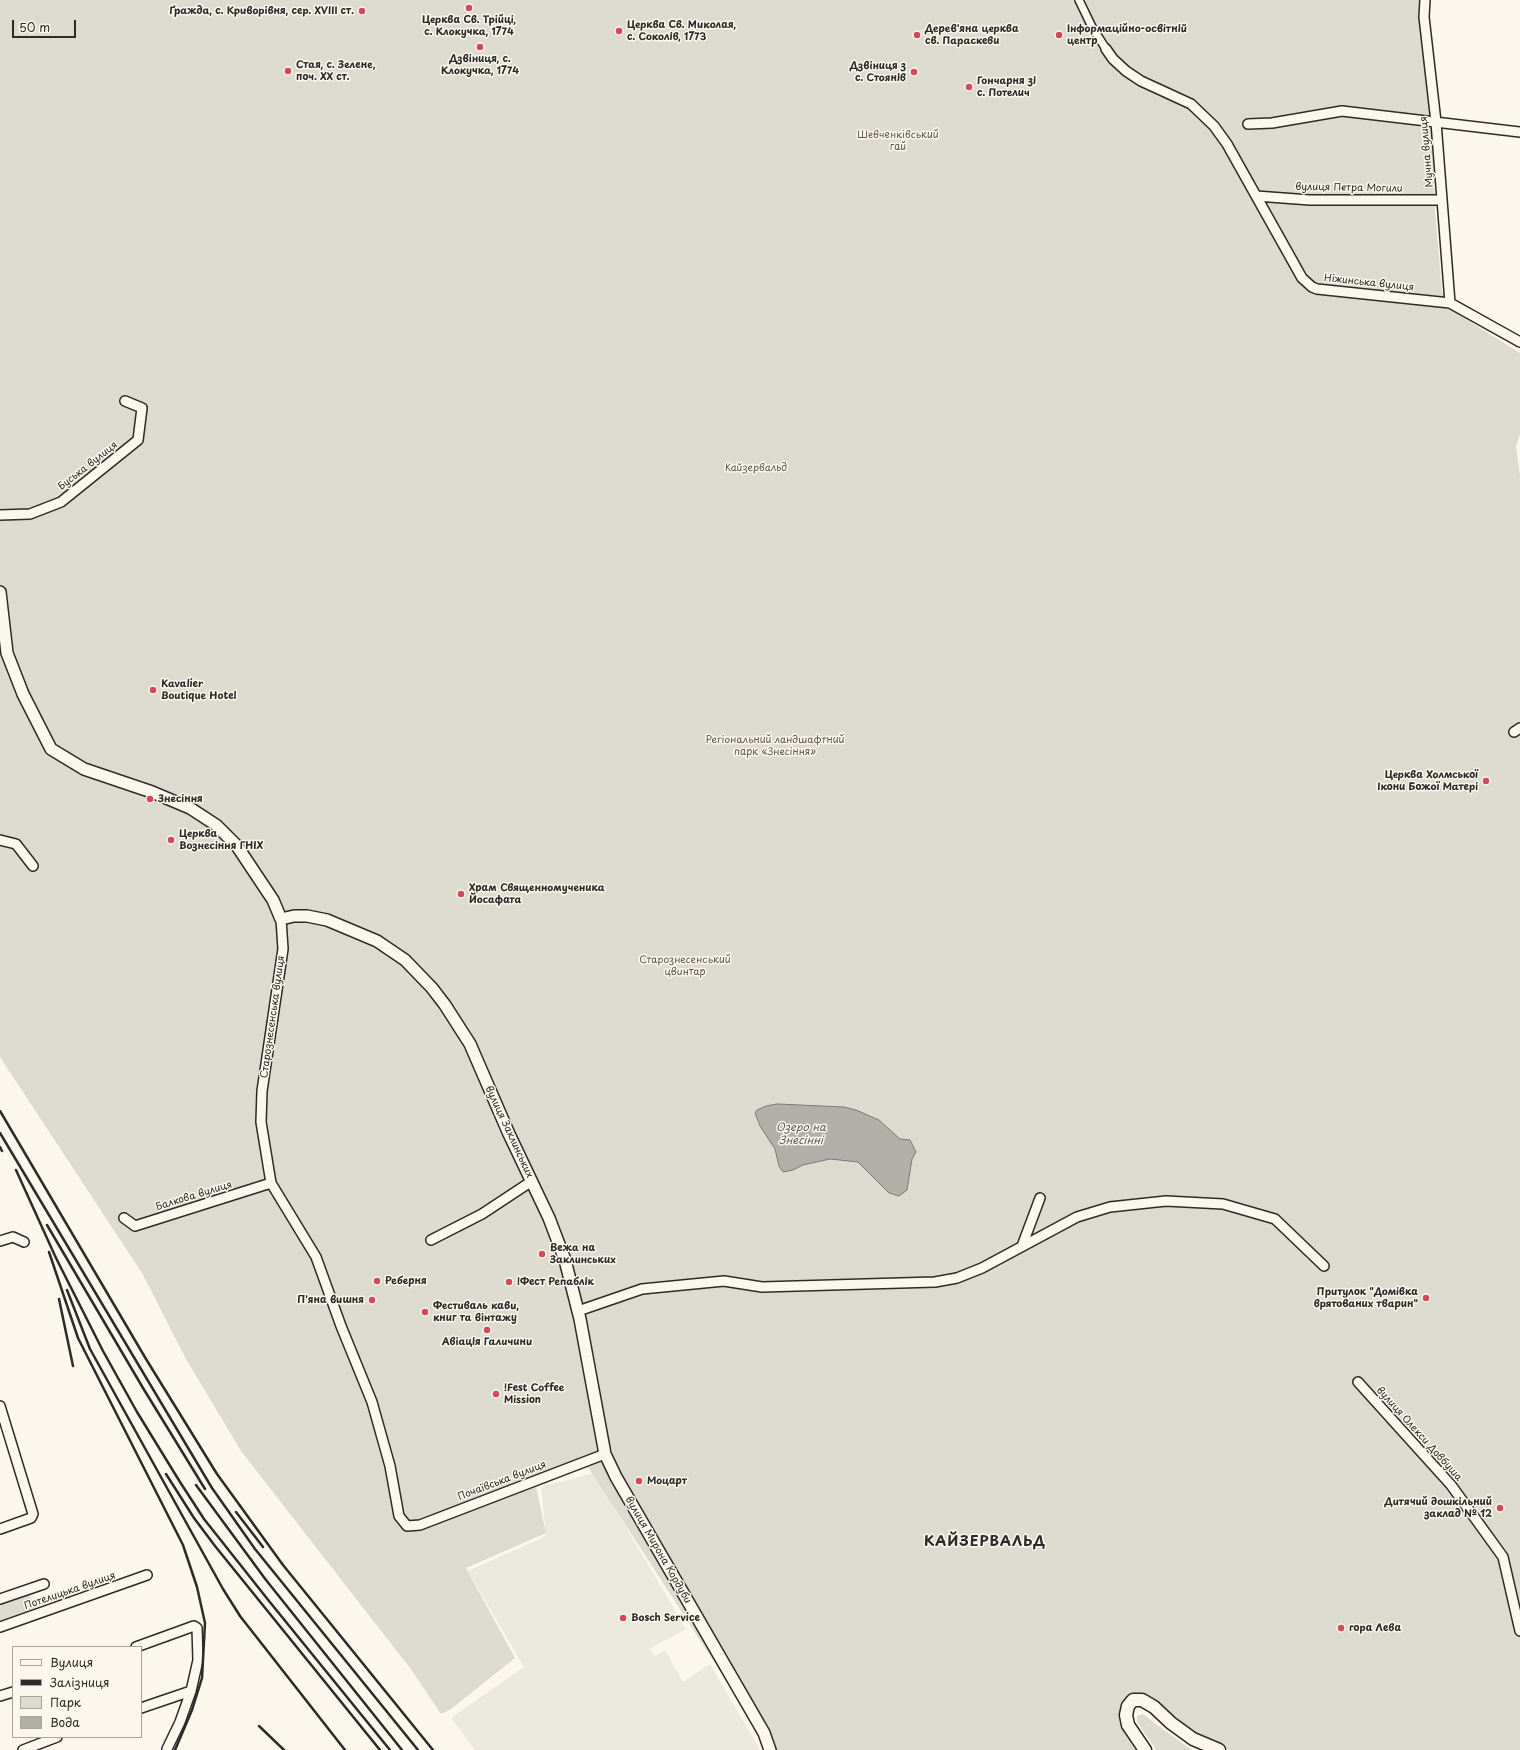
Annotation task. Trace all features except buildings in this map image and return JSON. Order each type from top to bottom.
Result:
[{"type":"main road","points":[[1145,1750],[1128,1725],[1126,1715],[1128,1706],[1133,1700],[1142,1700],[1154,1707],[1171,1723],[1193,1739],[1219,1750]]},
{"type":"street","points":[[1079,0],[1092,28],[1106,49]]},
{"type":"street","name":"Мучна вулиця","points":[[1425,0],[1424,17],[1436,122],[1450,303]]},
{"type":"street","name":"Ніжинська вулиця","points":[[1106,49],[1126,71],[1141,81],[1191,104],[1214,126],[1227,144],[1302,278],[1312,287],[1317,289],[1450,303],[1520,342]]},
{"type":"street","points":[[1248,124],[1272,123],[1342,111],[1520,132]]},
{"type":"street","name":"вулиця Петра Могили","points":[[1256,196],[1310,200],[1442,200]]},
{"type":"street","name":"Буська вулиця","points":[[0,515],[30,514],[61,502],[138,440],[142,408],[125,401]]},
{"type":"street","name":"Старознесенська вулиця","points":[[0,592],[4,655],[51,748],[84,769],[163,796],[190,808],[216,825],[237,846],[273,900],[281,919],[283,949],[262,1091],[261,1122],[271,1183],[316,1257],[340,1326],[372,1402],[390,1466],[399,1516],[407,1526]]},
{"type":"street","points":[[0,840],[16,844],[33,866]]},
{"type":"street","name":"вулиця Заклинських","points":[[281,919],[294,916],[308,916],[327,920],[346,926],[377,941],[405,960],[421,976],[445,1005],[470,1044],[509,1134],[549,1218],[565,1260],[578,1311],[605,1454]]},
{"type":"street","points":[[431,1240],[482,1214],[532,1180]]},
{"type":"street","name":"Балкова вулиця","points":[[124,1218],[135,1226],[271,1183]]},
{"type":"street","points":[[1022,1246],[1040,1198]]},
{"type":"street","points":[[578,1311],[642,1289],[724,1281],[762,1287],[935,1282],[957,1278],[982,1268],[1077,1217],[1110,1207],[1166,1201],[1222,1204],[1275,1219],[1324,1266]]},
{"type":"street","points":[[0,1241],[13,1237],[24,1242]]},
{"type":"street","name":"вулиця Олекси Довбуша","points":[[1358,1382],[1451,1485],[1503,1557],[1520,1631]]},
{"type":"street","points":[[0,1406],[33,1514],[31,1518],[0,1529]]},
{"type":"street","name":"Почаївська вулиця","points":[[407,1526],[420,1525],[605,1454]]},
{"type":"street","name":"вулиця Мирона Кордуби","points":[[605,1454],[616,1477],[764,1733],[770,1750]]},
{"type":"street","name":"Потелицька вулиця","points":[[0,1627],[147,1575]]},
{"type":"street","points":[[0,1599],[44,1584]]},
{"type":"street","points":[[139,1646],[194,1626],[198,1631],[198,1660],[191,1691],[180,1722],[166,1750]]},
{"type":"street","points":[[142,1708],[191,1691]]},
{"type":"street","points":[[0,1696],[12,1692]]},
{"type":"street","points":[[23,1750],[55,1738]]},
{"type":"shaded area","points":[[594,1473],[686,1629],[649,1649],[655,1656],[665,1650],[683,1682],[710,1664],[760,1750],[475,1750],[451,1718],[524,1667],[468,1571],[546,1536],[541,1487]]},
{"type":"green space","name":"Регіональний ландшафтний парк «Знесіння»","points":[[0,0],[1421,0],[1419,11],[1432,132],[1435,210],[1442,292],[1456,313],[1520,353],[1520,434],[1516,446],[1520,476],[1520,1750],[1230,1750],[1200,1738],[1160,1707],[1125,1703],[1141,1750],[771,1750],[588,1467],[536,1487],[546,1533],[466,1568],[515,1658],[451,1709],[441,1714],[410,1668],[241,1451],[186,1359],[142,1273],[0,1057]]},
{"type":"green space","points":[[29,1592],[36,1612],[0,1625],[0,1601]]},
{"type":"green space","points":[[1143,1714],[1192,1750],[1156,1750],[1137,1722],[1137,1716]]},
{"type":"water","name":"Озеро на Знесінні","points":[[777,1104],[844,1107],[856,1110],[879,1120],[900,1139],[910,1140],[916,1152],[912,1159],[907,1190],[899,1196],[889,1193],[858,1162],[830,1159],[803,1165],[793,1170],[783,1172],[779,1166],[775,1149],[760,1126],[755,1113],[757,1110],[766,1106]]},
{"type":"railway","points":[[0,1111],[146,1359],[217,1474],[283,1565],[433,1750]]},
{"type":"railway","points":[[0,1133],[212,1488],[255,1549],[418,1750]]},
{"type":"railway","points":[[0,1147],[2,1151]]},
{"type":"railway","points":[[16,1170],[56,1258],[103,1351],[137,1412],[180,1482],[204,1519],[390,1750]]},
{"type":"railway","points":[[47,1225],[143,1388],[205,1489]]},
{"type":"railway","points":[[49,1252],[78,1338],[183,1545],[197,1587],[205,1623],[202,1678],[192,1710],[175,1750]]},
{"type":"railway","points":[[67,1290],[90,1349],[223,1589],[240,1616],[345,1750]]},
{"type":"railway","points":[[59,1299],[73,1366]]},
{"type":"railway","points":[[166,1474],[194,1518],[215,1546],[380,1750]]},
{"type":"railway","points":[[196,1485],[266,1580],[402,1750]]},
{"type":"railway","points":[[236,1512],[263,1547]]},
{"type":"railway","points":[[259,1726],[284,1750]]},
{"type":"place","name":"Церква Св. Трійці, с. Клокучка, 1774","points":[[469,8]]},
{"type":"place","name":"Ґражда, с. Криворівня, сер. XVIII ст.","points":[[362,11]]},
{"type":"place","name":"Церква Св. Миколая, с. Соколів, 1773","points":[[619,31]]},
{"type":"place","name":"Дерев'яна церква св. Параскеви","points":[[917,35]]},
{"type":"place","name":"Інформаційно-освітній центр","points":[[1059,35]]},
{"type":"place","name":"Дзвіниця, с. Клокучка, 1774","points":[[480,47]]},
{"type":"place","name":"Стая, с. Зелене, поч. XX ст.","points":[[288,71]]},
{"type":"place","name":"Дзвіниця з с. Стоянів","points":[[914,72]]},
{"type":"place","name":"Гончарня зі с. Потелич","points":[[969,87]]},
{"type":"place","name":"Kavalier Boutique Hotel","points":[[153,690]]},
{"type":"place","name":"Церква Холмської Ікони Божої Матері","points":[[1486,781]]},
{"type":"place","name":"Знесіння","points":[[150,799]]},
{"type":"place","name":"Церква Вознесіння ГНІХ","points":[[171,840]]},
{"type":"place","name":"Храм Священномученика Йосафата","points":[[461,894]]},
{"type":"place","name":"Вежа на Заклинських","points":[[542,1254]]},
{"type":"place","name":"Реберня","points":[[377,1281]]},
{"type":"place","name":"!Фест Репаблік","points":[[509,1282]]},
{"type":"place","name":"Притулок \"Домівка врятованих тварин\"","points":[[1426,1298]]},
{"type":"place","name":"П'яна вишня","points":[[372,1300]]},
{"type":"place","name":"Фестиваль кави, книг та вінтажу","points":[[425,1312]]},
{"type":"place","name":"Авіація Галичини","points":[[487,1330]]},
{"type":"place","name":"!Fest Coffee Mission","points":[[496,1394]]},
{"type":"place","name":"Моцарт","points":[[639,1481]]},
{"type":"place","name":"Дитячий дошкільний заклад № 12","points":[[1500,1508]]},
{"type":"place","name":"Bosch Service","points":[[623,1618]]},
{"type":"place","name":"гора Лева","points":[[1341,1628]]},
{"type":"district","name":"КАЙЗЕРВАЛЬД","points":[[985,1542]]},
{"type":"park label","name":"Шевченківський гай","points":[[898,140]]},
{"type":"park label","name":"Кайзервальд","points":[[756,468]]},
{"type":"park label","name":"Старознесенський цвинтар","points":[[685,966]]}]
